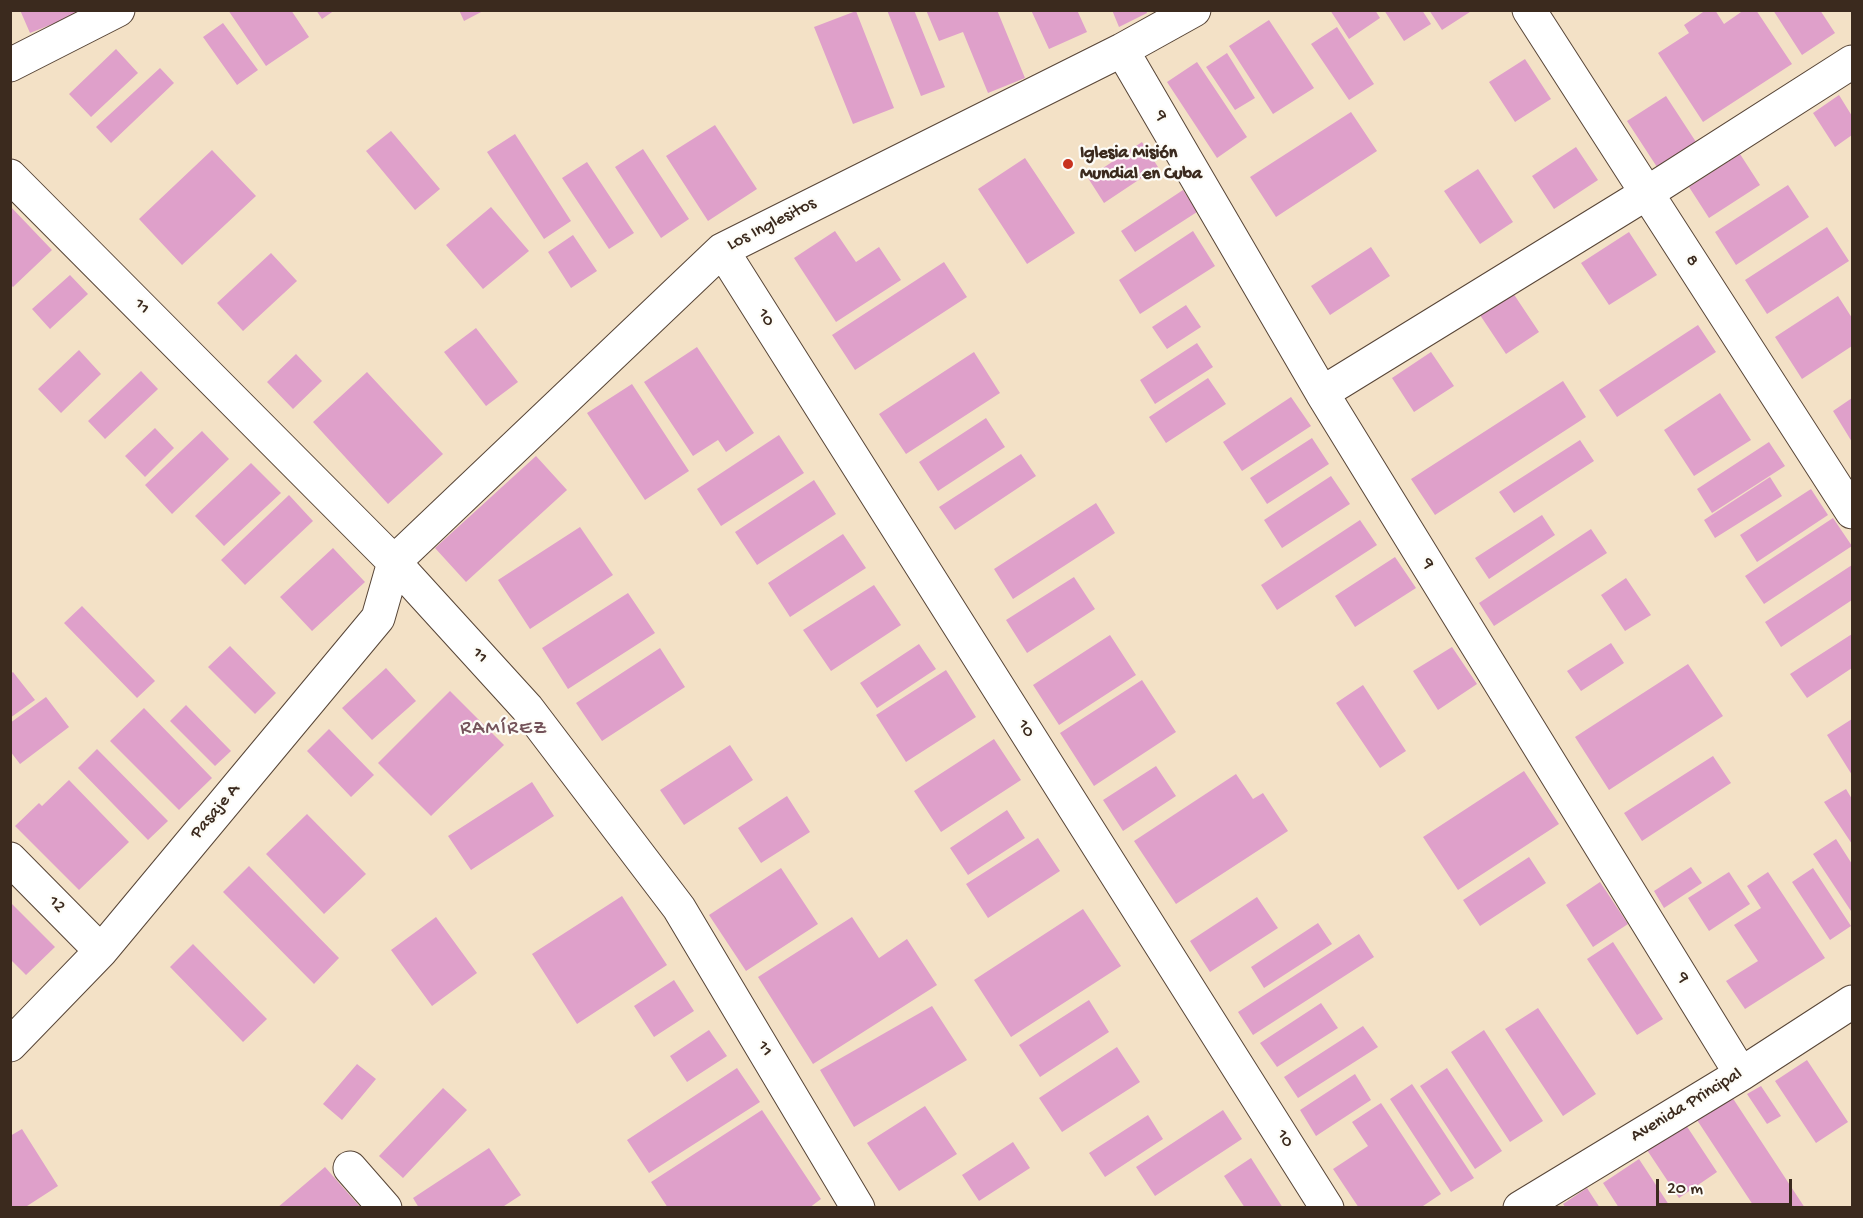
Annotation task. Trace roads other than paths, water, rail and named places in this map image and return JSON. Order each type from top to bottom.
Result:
[{"type":"street","points":[[10,65],[118,10]]},
{"type":"street","name":"Los Inglesitos","points":[[394,562],[722,250],[1122,50],[1194,10]]},
{"type":"street","name":"8","points":[[1529,10],[1852,512]]},
{"type":"street","name":"9","points":[[1122,50],[1322,393],[1741,1074]]},
{"type":"street","points":[[1322,393],[1647,193],[1852,62]]},
{"type":"street","name":"11","points":[[10,176],[394,562],[527,708],[679,908],[858,1208]]},
{"type":"street","name":"10","points":[[722,250],[1328,1208]]},
{"type":"street","name":"Pasaje A","points":[[10,1046],[101,951],[378,618],[394,562]]},
{"type":"street","name":"12","points":[[10,859],[101,951]]},
{"type":"street","name":"Avenida Principal","points":[[1520,1208],[1741,1074],[1852,1002]]},
{"type":"street","points":[[350,1168],[385,1208]]},
{"type":"place","name":"Iglesia Misión Mundial en Cuba","points":[[1068,164]]},
{"type":"district","name":"RAMÍREZ","points":[[504,730]]}]
